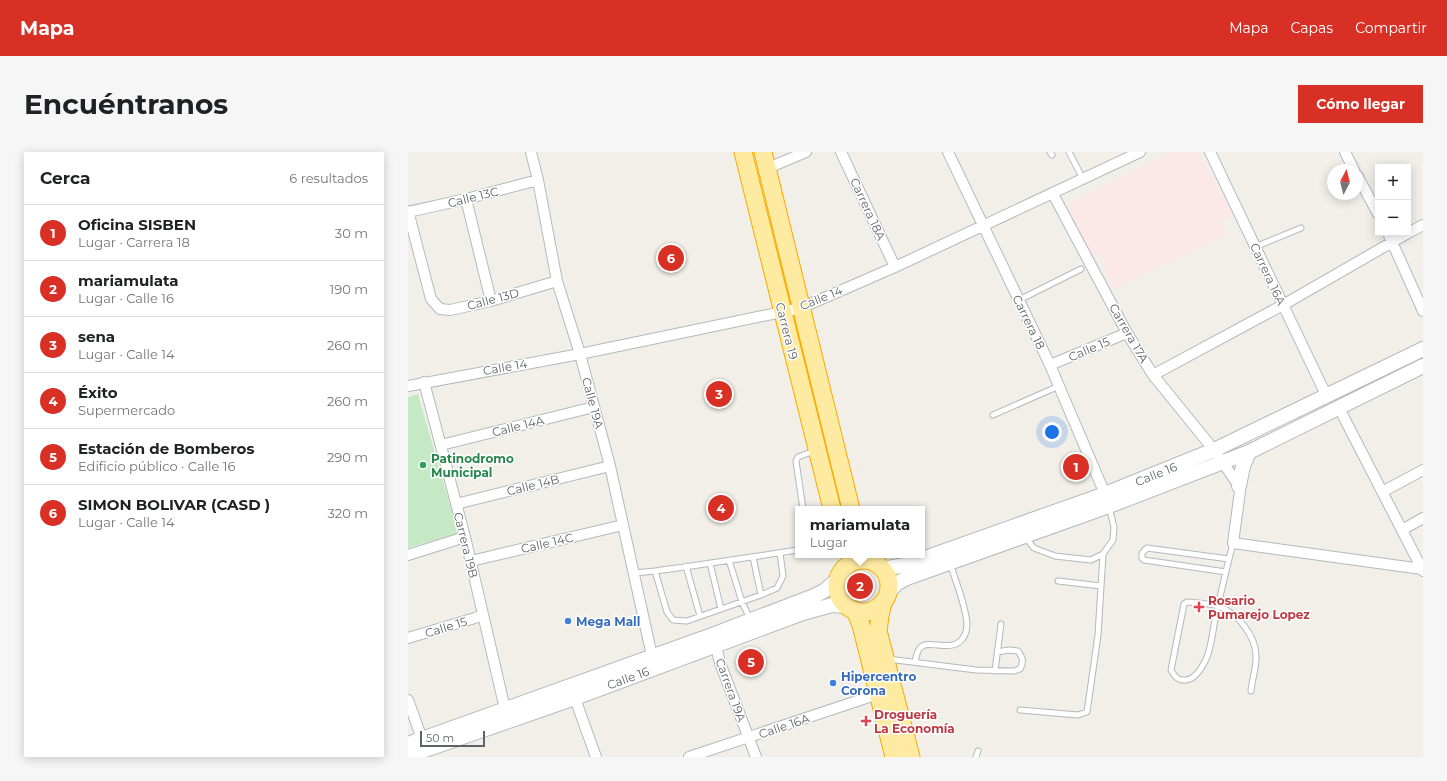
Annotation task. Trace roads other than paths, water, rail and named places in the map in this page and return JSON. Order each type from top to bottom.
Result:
[{"type":"highway","name":"Carrera 19","points":[[743,152],[831,506]]},
{"type":"highway","name":"Carrera 19","points":[[763,152],[850,506]]},
{"type":"highway","points":[[842,558],[837,588],[839,596],[851,608],[861,625],[894,757]]},
{"type":"highway","points":[[839,577],[845,567],[853,562],[870,561],[884,572],[888,581],[878,631],[911,757]]},
{"type":"highway","points":[[851,608],[864,612],[872,610],[885,598]]},
{"type":"main road","name":"Calle 16","points":[[885,598],[897,583],[907,578],[1024,536],[1107,500],[1218,456],[1327,397],[1423,349]]},
{"type":"main road","name":"Calle 16","points":[[1218,456],[1249,452],[1423,366]]},
{"type":"main road","points":[[1239,486],[1243,466],[1249,452]]},
{"type":"main road","name":"Calle 16","points":[[870,561],[888,568],[905,565],[1107,500]]},
{"type":"main road","name":"Calle 16","points":[[408,744],[426,748],[573,691],[652,656],[814,596],[824,591],[839,577]]},
{"type":"main road","name":"Calle 16","points":[[408,756],[505,709],[573,691],[716,646],[822,607],[836,604],[851,608]]},
{"type":"street","name":"Calle 19A","points":[[531,152],[538,180],[557,281],[580,354],[610,466],[652,656]]},
{"type":"street","points":[[766,169],[806,152]]},
{"type":"street","name":"Carrera 18A","points":[[841,152],[895,267]]},
{"type":"street","name":"Carrera 18","points":[[948,152],[1050,365],[1107,500]]},
{"type":"street","name":"Calle 14","points":[[408,386],[580,354],[801,308],[895,267],[1140,152]]},
{"type":"street","name":"Carrera 16A","points":[[1210,152],[1327,397]]},
{"type":"street","points":[[1345,152],[1351,164]]},
{"type":"street","name":"Calle 13C","points":[[408,212],[466,199],[538,180]]},
{"type":"street","points":[[1363,186],[1375,208]]},
{"type":"street","name":"Carrera 17A","points":[[1053,194],[1127,333],[1152,375],[1218,456],[1239,486]]},
{"type":"street","points":[[466,199],[491,302]]},
{"type":"street","name":"Calle 13D","points":[[408,212],[431,299],[440,309],[450,310],[491,302],[557,281]]},
{"type":"street","points":[[1411,231],[1423,225]]},
{"type":"street","points":[[1152,375],[1283,305],[1390,237],[1423,311]]},
{"type":"street","name":"Calle 15","points":[[1050,365],[1127,333]]},
{"type":"street","name":"Carrera 19B","points":[[424,382],[465,537],[505,709]]},
{"type":"street","name":"Calle 14A","points":[[441,445],[594,407]]},
{"type":"street","points":[[1339,408],[1422,570]]},
{"type":"street","name":"Calle 14B","points":[[456,504],[610,466]]},
{"type":"street","points":[[1382,492],[1423,470]]},
{"type":"street","points":[[1239,486],[1240,491],[1233,543],[1422,570]]},
{"type":"street","points":[[1402,530],[1423,518]]},
{"type":"street","name":"Calle 14C","points":[[470,561],[623,525]]},
{"type":"street","points":[[408,556],[465,537]]},
{"type":"street","name":"Calle 15","points":[[408,638],[475,618],[483,614]]},
{"type":"street","name":"Carrera 19A","points":[[716,646],[720,663],[756,757]]},
{"type":"street","points":[[573,691],[596,757]]},
{"type":"street","name":"Calle 16A","points":[[690,757],[878,694]]},
{"type":"street","points":[[408,700],[426,748]]},
{"type":"lane","points":[[1069,152],[1083,179]]},
{"type":"lane","points":[[1256,247],[1301,228]]},
{"type":"lane","points":[[1019,300],[1081,269]]},
{"type":"lane","points":[[993,415],[1059,386]]},
{"type":"lane","points":[[803,506],[796,461],[798,457],[817,450]]},
{"type":"lane","points":[[1024,536],[1034,548],[1056,556],[1091,560],[1103,554],[1113,540],[1114,527],[1107,500]]},
{"type":"lane","points":[[1233,543],[1218,606],[1208,656],[1199,672],[1185,680],[1178,679],[1173,675],[1172,670],[1184,604],[1187,602],[1218,606],[1233,613],[1243,625],[1252,640],[1256,657],[1251,691]]},
{"type":"lane","points":[[1226,572],[1144,560],[1142,558],[1142,553],[1147,548],[1229,559]]},
{"type":"lane","points":[[634,573],[795,550]]},
{"type":"lane","points":[[655,571],[667,612],[673,620],[687,621],[777,588],[783,576],[780,553]]},
{"type":"lane","points":[[1020,710],[1078,715],[1086,712],[1098,635],[1103,554]]},
{"type":"lane","points":[[753,557],[761,595]]},
{"type":"lane","points":[[729,560],[742,602],[750,620]]},
{"type":"lane","points":[[915,662],[918,649],[923,645],[958,644],[966,633],[967,625],[962,600],[950,562]]},
{"type":"lane","points":[[710,563],[722,609]]},
{"type":"lane","points":[[686,566],[700,616]]},
{"type":"lane","points":[[1058,581],[1101,586]]},
{"type":"lane","points":[[995,671],[1001,624]]},
{"type":"lane","points":[[885,658],[976,670],[1014,671],[1020,669],[1023,663],[1022,657],[1018,652],[1009,650],[997,652]]},
{"type":"lane","points":[[976,757],[978,751]]},
{"type":"place","name":"SIMON BOLIVAR (CASD )","points":[[671,258]]},
{"type":"place","name":"sena","points":[[719,394]]},
{"type":"place","name":"Patinodromo Municipal","points":[[423,465]]},
{"type":"place","name":"Oficina SISBEN","points":[[1076,467]]},
{"type":"place","name":"Éxito","points":[[721,508]]},
{"type":"place","name":"mariamulata","points":[[860,586]]},
{"type":"place","name":"Rosario Pumarejo Lopez","points":[[1199,607]]},
{"type":"place","name":"Mega Mall","points":[[568,621]]},
{"type":"place","name":"Estación de Bomberos","points":[[751,662]]},
{"type":"place","name":"Hipercentro Corona","points":[[833,683]]},
{"type":"place","name":"Droguería La Economía","points":[[866,721]]}]
